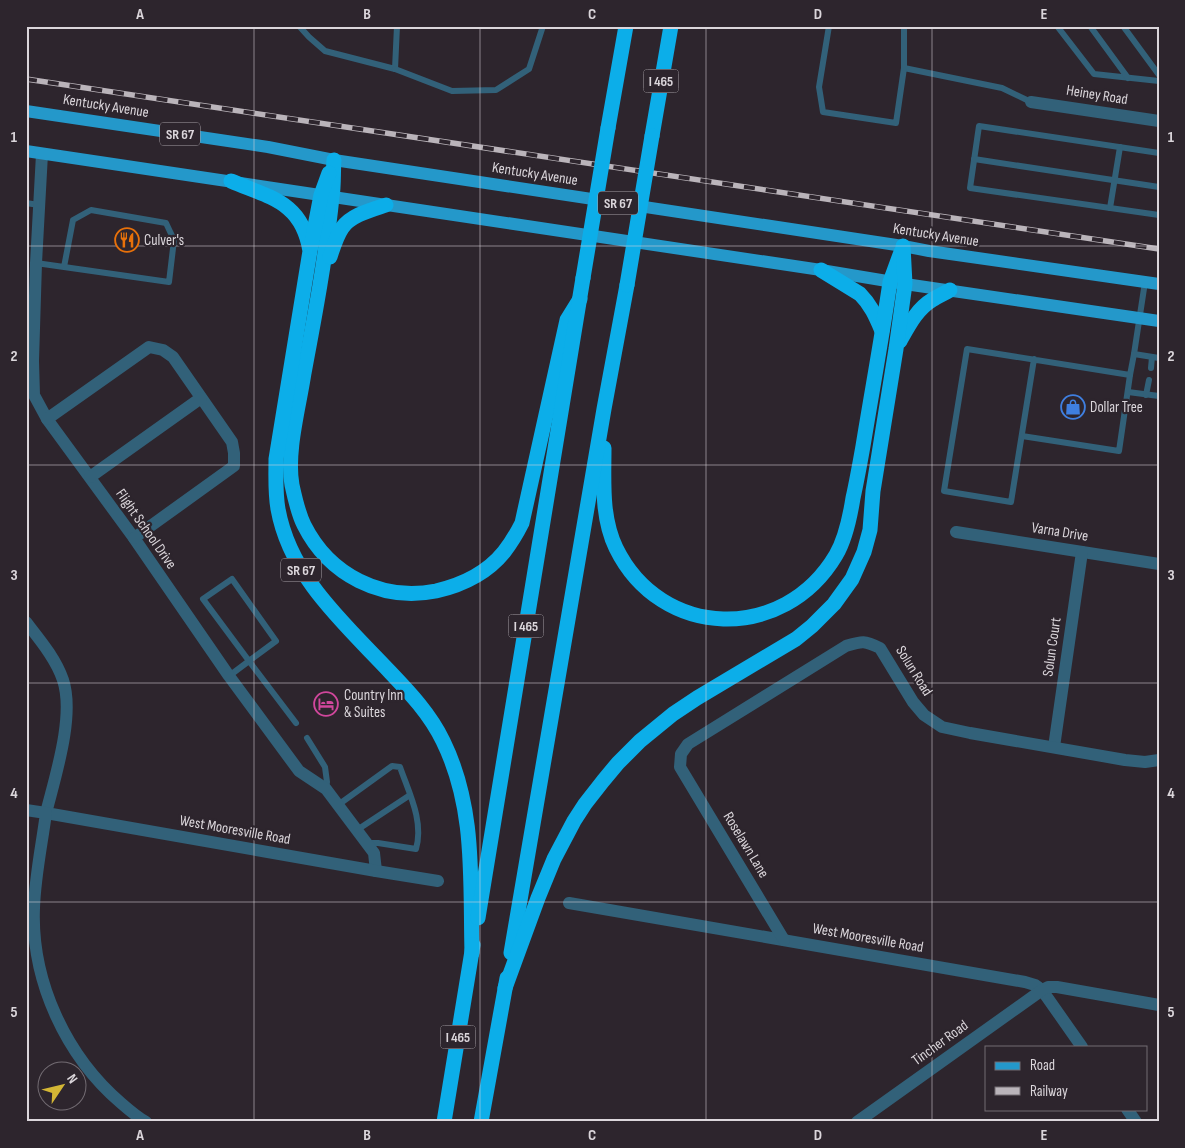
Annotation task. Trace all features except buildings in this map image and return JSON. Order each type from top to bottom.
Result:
[{"type":"highway","name":"I 465","points":[[444,1122],[626,26]]},
{"type":"highway","name":"I 465","points":[[481,1122],[671,26]]},
{"type":"highway","points":[[310,251],[327,195],[334,160]]},
{"type":"highway","name":"SR 67","points":[[231,181],[277,201],[293,212],[306,233],[310,251],[276,459],[275,482],[278,509],[294,556],[310,584],[422,707],[446,749],[457,775],[468,830],[472,953]]},
{"type":"highway","points":[[327,195],[320,282],[292,452],[292,482],[297,506],[304,525],[316,544],[341,569],[366,584],[386,591],[407,593],[426,593],[441,590],[470,580],[503,553],[522,523],[567,320],[580,298]]},
{"type":"highway","points":[[320,282],[343,226],[358,216],[386,205]]},
{"type":"highway","points":[[505,988],[554,859],[574,821],[618,763],[640,741],[674,714],[804,633],[820,620],[852,579],[868,541],[873,491],[896,348],[898,283],[903,246]]},
{"type":"highway","points":[[821,270],[860,294],[876,315],[882,331]]},
{"type":"highway","points":[[604,409],[604,500],[606,518],[615,546],[624,564],[636,580],[652,594],[668,604],[707,618],[738,619],[767,613],[786,604],[810,587],[824,572],[841,546],[857,480],[882,331],[898,283]]},
{"type":"highway","points":[[896,348],[921,308],[950,290]]},
{"type":"main road","name":"Kentucky Avenue","points":[[26,110],[268,147],[334,160],[928,251],[1159,284]]},
{"type":"main road","name":"SR 67","points":[[26,151],[231,181]]},
{"type":"main road","points":[[231,181],[1159,321]]},
{"type":"street","name":"Heiney Road","points":[[1031,102],[1159,121]]},
{"type":"street","name":"Flight School Drive","points":[[42,154],[33,204],[36,262],[30,361],[34,395],[47,419],[134,538],[228,676],[299,771],[326,789],[367,843],[374,853],[376,871]]},
{"type":"street","points":[[47,419],[149,347],[162,350],[173,357],[232,442],[234,466],[134,538]]},
{"type":"street","points":[[90,477],[201,398]]},
{"type":"street","name":"Varna Drive","points":[[956,532],[1159,564]]},
{"type":"street","name":"Solun Court","points":[[1054,747],[1082,552]]},
{"type":"street","points":[[26,622],[47,650],[63,680],[67,707],[67,720],[62,747],[46,813],[34,909],[35,941],[38,960],[48,998],[64,1034],[94,1076],[112,1095],[146,1122]]},
{"type":"street","name":"Solun Road","points":[[680,767],[681,754],[688,744],[846,646],[862,641],[880,648],[913,702],[924,715],[942,727],[970,734],[1125,760],[1145,762],[1159,760]]},
{"type":"street","name":"Roselawn Lane","points":[[680,767],[784,940]]},
{"type":"street","name":"West Mooresville Road","points":[[26,810],[438,881]]},
{"type":"street","name":"West Mooresville Road","points":[[569,903],[1025,982],[1035,985],[1042,990],[1048,987],[1057,987],[1159,1005]]},
{"type":"street","points":[[1042,990],[1081,1046]]},
{"type":"street","name":"Tincher Road","points":[[857,1122],[1042,990]]},
{"type":"street","points":[[1128,1110],[1136,1122]]},
{"type":"lane","points":[[299,26],[325,51],[395,69],[452,91],[496,90],[529,69],[543,26]]},
{"type":"lane","points":[[395,69],[397,26]]},
{"type":"lane","points":[[829,26],[819,88],[823,112],[896,123],[904,68],[904,26]]},
{"type":"lane","points":[[1057,26],[1094,74],[1159,81]]},
{"type":"lane","points":[[1090,26],[1128,78]]},
{"type":"lane","points":[[1123,26],[1159,74]]},
{"type":"lane","points":[[904,68],[1002,88],[1031,102]]},
{"type":"lane","points":[[1159,152],[979,126],[970,188],[1159,215]]},
{"type":"lane","points":[[1110,208],[1120,147]]},
{"type":"lane","points":[[974,159],[1159,187]]},
{"type":"lane","points":[[36,262],[64,267],[169,282],[174,240],[166,223],[91,210],[74,220],[64,267]]},
{"type":"lane","points":[[1022,436],[1119,451],[1145,282]]},
{"type":"lane","points":[[1034,359],[1011,502],[944,491],[967,349],[1034,359],[1130,375]]},
{"type":"lane","points":[[1134,354],[1156,357],[1151,368]]},
{"type":"lane","points":[[1146,394],[1149,380]]},
{"type":"lane","points":[[1128,392],[1159,396]]},
{"type":"lane","points":[[228,676],[249,661],[276,641],[232,579],[204,599],[249,661],[296,723]]},
{"type":"lane","points":[[307,738],[325,767],[326,789]]},
{"type":"lane","points":[[338,805],[392,766],[400,767],[416,814],[418,839],[416,849],[367,843]]},
{"type":"lane","points":[[357,830],[410,795]]},
{"type":"railway","points":[[26,79],[1159,249]]},
{"type":"place","name":"Culver's","points":[[127,240]]},
{"type":"place","name":"Dollar Tree","points":[[1073,407]]},
{"type":"place","name":"Country Inn & Suites","points":[[326,704]]}]
